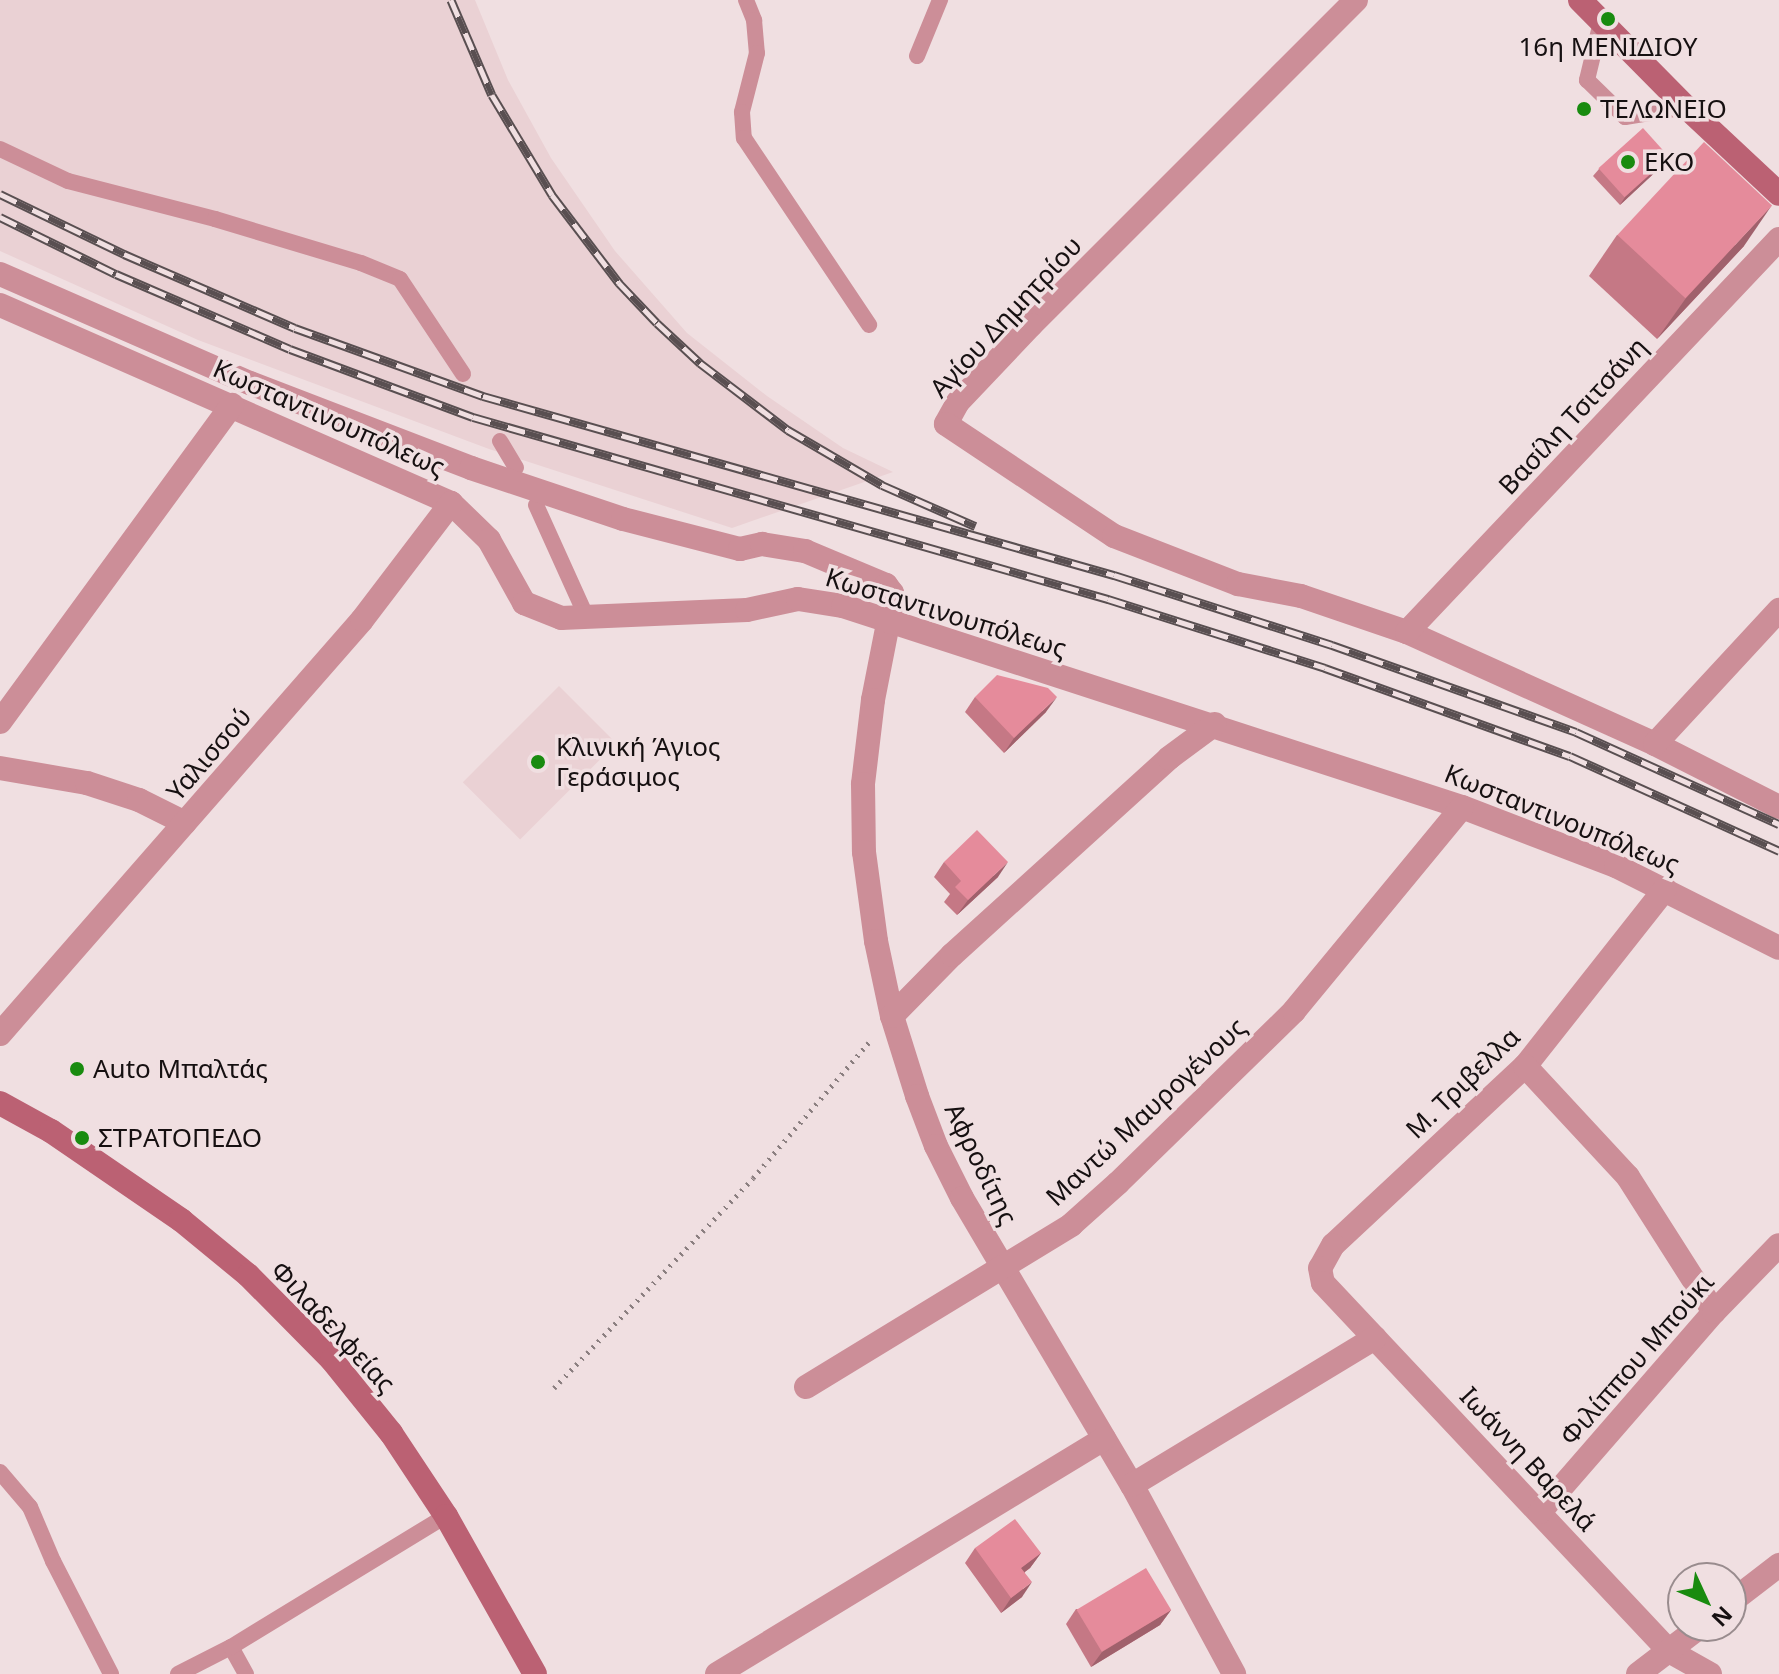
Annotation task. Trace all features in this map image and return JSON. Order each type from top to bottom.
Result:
[{"type":"main road","points":[[1580,0],[1686,107],[1779,194]]},
{"type":"main road","name":"Φιλαδελφείας","points":[[0,1103],[51,1131],[127,1181],[248,1275],[332,1360],[391,1433],[446,1516],[535,1674]]},
{"type":"street","name":"Αγίου Δημητρίου","points":[[1356,0],[1031,325],[958,402],[946,424],[1114,536],[1238,584],[1301,596],[1407,632]]},
{"type":"street","name":"Βασίλη Τσιτσάνη","points":[[1407,632],[1779,239]]},
{"type":"street","name":"Κωσταντινουπόλεως","points":[[0,274],[250,383],[471,468],[623,519],[740,549],[762,544],[805,551],[876,578],[892,593],[889,623]]},
{"type":"street","name":"Κωσταντινουπόλεως","points":[[0,305],[451,503],[489,540],[524,603],[561,618],[747,610],[798,599],[843,606],[1215,724],[1462,807],[1616,866],[1779,948]]},
{"type":"street","points":[[0,722],[232,405]]},
{"type":"street","name":"Υαλισσού","points":[[0,1034],[362,620],[451,503]]},
{"type":"street","points":[[1655,744],[1779,610]]},
{"type":"street","name":"Αφροδίτης","points":[[889,623],[873,700],[863,784],[864,852],[876,941],[892,1016],[936,1146],[1001,1265],[1132,1485],[1234,1674]]},
{"type":"street","points":[[1407,632],[1655,744],[1779,807]]},
{"type":"street","points":[[892,1016],[952,955],[1146,779],[1215,724]]},
{"type":"street","points":[[0,768],[87,783],[139,800],[185,823]]},
{"type":"street","name":"Μαντώ Μαυρογένους","points":[[806,1387],[1071,1225],[1294,1011],[1462,807]]},
{"type":"street","name":"Μ. Τριβελλα","points":[[1320,1268],[1333,1245],[1525,1066],[1665,889]]},
{"type":"street","points":[[1525,1066],[1628,1177],[1714,1312]]},
{"type":"street","name":"Φιλίππου Μπούκι","points":[[1540,1512],[1714,1312],[1779,1245]]},
{"type":"street","name":"Ιωάννη Βαρελά","points":[[1320,1268],[1323,1283],[1669,1651],[1710,1674]]},
{"type":"street","points":[[1132,1485],[1375,1338]]},
{"type":"street","points":[[717,1674],[1104,1439]]},
{"type":"street","points":[[1747,1590],[1779,1565]]},
{"type":"street","points":[[1638,1674],[1681,1642]]},
{"type":"lane","points":[[746,0],[754,20],[757,53],[742,112],[744,138],[869,325]]},
{"type":"lane","points":[[917,56],[940,0]]},
{"type":"lane","points":[[1601,22],[1587,80],[1625,117],[1686,107]]},
{"type":"lane","points":[[0,149],[68,181],[215,219],[361,263],[400,279],[463,374]]},
{"type":"lane","points":[[500,441],[516,468]]},
{"type":"lane","points":[[536,505],[587,618]]},
{"type":"lane","points":[[0,1472],[30,1507],[53,1561],[111,1674]]},
{"type":"lane","points":[[178,1674],[231,1647],[446,1516]]},
{"type":"lane","points":[[231,1647],[246,1674]]},
{"type":"path","points":[[554,1388],[753,1178],[892,1016]]},
{"type":"shaded area","points":[[0,0],[475,0],[508,80],[551,158],[615,251],[687,333],[767,396],[843,448],[893,472],[732,528],[489,449],[198,340],[0,251]]},
{"type":"shaded area","name":"Κλινική Άγιος Γεράσιμος","points":[[559,686],[616,743],[520,839],[463,782]]},
{"type":"building","points":[[1643,128],[1669,157],[1625,197],[1598,168]]},
{"type":"building","points":[[1704,142],[1772,205],[1685,298],[1617,235]]},
{"type":"building","points":[[997,675],[1048,688],[1057,697],[1014,738],[975,697]]},
{"type":"building","points":[[977,830],[1008,862],[968,900],[955,887],[961,881],[944,862]]},
{"type":"building","points":[[1015,1519],[1041,1553],[1021,1568],[1032,1582],[1011,1598],[975,1548]]},
{"type":"building","points":[[1146,1568],[1171,1610],[1102,1652],[1077,1610]]},
{"type":"railway","points":[[451,0],[492,95],[552,195],[619,283],[657,323],[700,363],[788,430],[882,485],[975,526]]},
{"type":"railway","points":[[0,194],[124,254],[295,328],[483,396],[1114,575],[1332,645],[1576,732],[1779,824]]},
{"type":"railway","points":[[0,217],[116,274],[290,349],[473,417],[1108,599],[1325,668],[1570,756],[1779,851]]},
{"type":"place","name":"16η ΜΕΝΙΔΙΟΥ","points":[[1608,19]]},
{"type":"place","name":"ΤΕΛΩΝΕΙΟ","points":[[1584,109]]},
{"type":"place","name":"EKO","points":[[1628,162]]},
{"type":"place","name":"Κλινική Άγιος Γεράσιμος","points":[[538,762]]},
{"type":"place","name":"Auto Μπαλτάς","points":[[77,1069]]},
{"type":"place","name":"ΣΤΡΑΤΟΠΕΔΟ","points":[[82,1138]]}]
